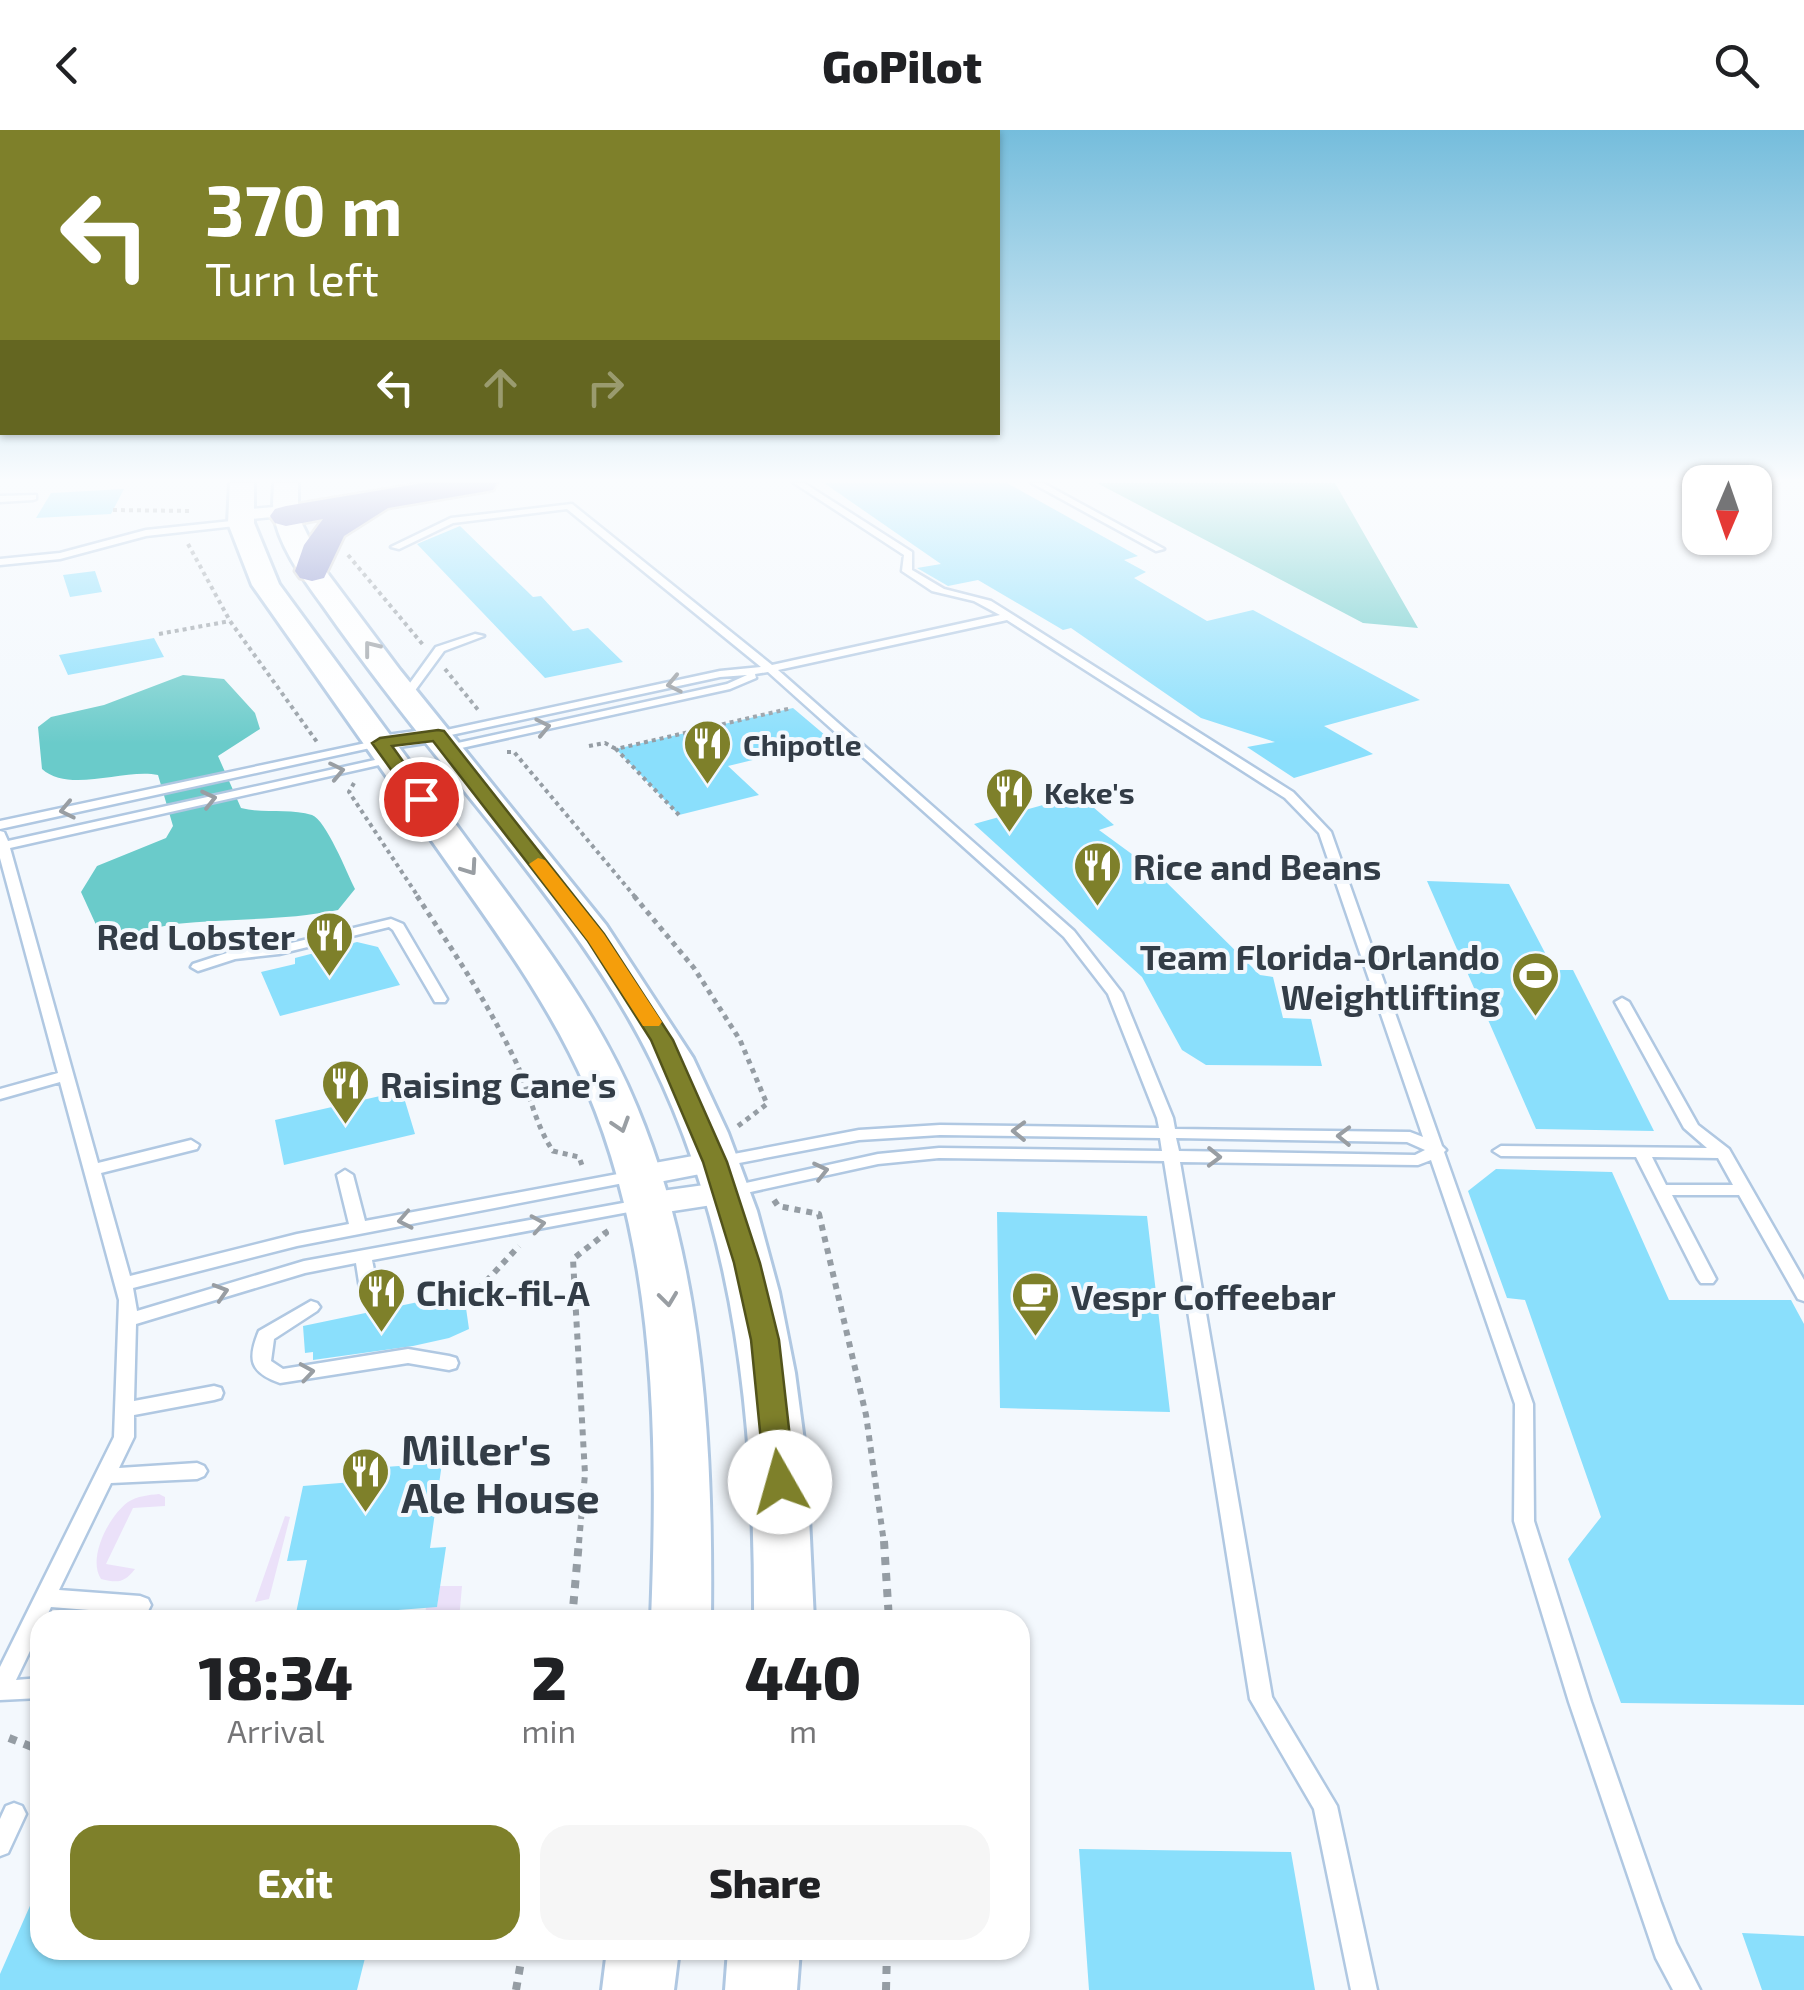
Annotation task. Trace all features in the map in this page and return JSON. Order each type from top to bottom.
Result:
[{"type":"main road","points":[[260,570],[266,585],[562,1002],[616,1109],[630,1204],[665,1278],[681,1430],[681,1610]]},
{"type":"main road","points":[[312,571],[632,989],[670,1056],[720,1178],[765,1340],[780,1482],[784,1610]]},
{"type":"main road","points":[[638,1990],[642,1960]]},
{"type":"main road","points":[[761,1990],[763,1960]]},
{"type":"street","points":[[387,751],[443,741]]},
{"type":"street","points":[[630,1204],[720,1178]]},
{"type":"lane","points":[[648,570],[770,669],[1070,934],[1115,993],[1164,1118],[1261,1698],[1326,1806],[1364,1990]]},
{"type":"lane","points":[[907,570],[940,593],[978,597],[1010,616],[1289,795],[1325,832],[1524,1404],[1524,1521],[1654,1919],[1687,1990]]},
{"type":"lane","points":[[443,741],[730,686],[770,669],[1010,616]]},
{"type":"lane","points":[[407,694],[440,648],[479,636]]},
{"type":"lane","points":[[0,825],[272,766],[387,751]]},
{"type":"lane","points":[[40,1610],[124,1437],[128,1320],[124,1284],[1,841],[137,816],[282,783],[387,751]]},
{"type":"lane","points":[[198,966],[233,955],[279,950],[391,923],[398,927],[440,999]]},
{"type":"lane","points":[[1622,1002],[1692,1128],[1722,1153],[1804,1294]]},
{"type":"lane","points":[[0,1094],[65,1076]]},
{"type":"lane","points":[[720,1178],[859,1135],[908,1132],[1410,1137],[1438,1150]]},
{"type":"lane","points":[[92,1170],[191,1145]]},
{"type":"lane","points":[[720,1178],[908,1156],[1418,1160],[1438,1150]]},
{"type":"lane","points":[[1500,1151],[1722,1153]]},
{"type":"lane","points":[[1641,1152],[1707,1278]]},
{"type":"lane","points":[[345,1175],[359,1228]]},
{"type":"lane","points":[[1661,1190],[1744,1190]]},
{"type":"lane","points":[[124,1284],[359,1228],[630,1204]]},
{"type":"lane","points":[[128,1320],[304,1267],[630,1204]]},
{"type":"lane","points":[[363,1256],[370,1295]]},
{"type":"lane","points":[[312,1307],[265,1336],[261,1364],[280,1376],[408,1356],[450,1363]]},
{"type":"lane","points":[[125,1410],[214,1393]]},
{"type":"lane","points":[[106,1476],[197,1471]]},
{"type":"lane","points":[[46,1598],[140,1604]]},
{"type":"lane","points":[[30,1630],[0,1690],[30,1688]]},
{"type":"lane","points":[[0,1845],[14,1814]]},
{"type":"path","points":[[203,570],[230,621],[313,738],[326,743]]},
{"type":"path","points":[[360,570],[485,718]]},
{"type":"path","points":[[159,634],[230,621]]},
{"type":"path","points":[[616,749],[793,708]]},
{"type":"path","points":[[589,746],[605,742],[616,749],[678,815]]},
{"type":"path","points":[[590,1235],[630,1204]]},
{"type":"path","points":[[478,1290],[517,1246],[529,1243]]},
{"type":"path","points":[[9,1738],[30,1746]]},
{"type":"path","points":[[516,1990],[521,1960]]},
{"type":"path","points":[[886,1960],[886,1990]]},
{"type":"shaded area","points":[[159,1494],[165,1497],[165,1506],[133,1508],[106,1564],[135,1569],[120,1581],[101,1579],[97,1570],[98,1549],[114,1517],[132,1500]]},
{"type":"shaded area","points":[[285,1516],[290,1517],[269,1599],[255,1602]]},
{"type":"shaded area","points":[[440,1586],[462,1586],[460,1610],[426,1610],[437,1606]]},
{"type":"water","points":[[1262,570],[1385,570],[1418,628],[1363,623]]},
{"type":"water","points":[[183,675],[224,679],[255,713],[260,729],[218,756],[241,808],[304,813],[318,819],[355,889],[338,910],[175,924],[116,937],[107,937],[97,927],[81,892],[97,866],[166,838],[173,826],[158,775],[82,780],[54,776],[42,769],[38,727],[51,717],[104,705]]},
{"type":"building","points":[[442,570],[505,570],[533,597],[541,596],[573,631],[588,628],[623,662],[545,678]]},
{"type":"building","points":[[920,570],[1142,570],[1146,572],[1134,578],[1207,621],[1253,610],[1420,700],[1324,726],[1373,754],[1294,778],[1247,747],[1275,742],[1201,718],[1071,628],[1063,630],[978,580],[948,586]]},
{"type":"building","points":[[95,571],[102,592],[70,597],[63,575]]},
{"type":"building","points":[[154,638],[164,657],[68,675],[59,655]]},
{"type":"building","points":[[793,708],[832,741],[728,766],[759,795],[679,815],[616,749]]},
{"type":"building","points":[[1079,795],[1114,825],[1099,830],[1155,871],[1260,975],[1273,977],[1283,1018],[1311,1019],[1322,1066],[1206,1065],[1182,1050],[1142,977],[974,824]]},
{"type":"building","points":[[1427,881],[1509,884],[1554,970],[1573,970],[1654,1131],[1536,1129]]},
{"type":"building","name":"Red Lobster","points":[[357,942],[378,947],[400,985],[280,1016],[261,972],[295,964],[295,958]]},
{"type":"building","name":"Raising Cane's","points":[[402,1091],[415,1134],[284,1165],[275,1120]]},
{"type":"building","points":[[1496,1169],[1612,1172],[1669,1300],[1791,1300],[1804,1324],[1804,1705],[1621,1703],[1568,1559],[1601,1517],[1525,1300],[1507,1298],[1468,1191]]},
{"type":"building","points":[[997,1212],[1147,1216],[1170,1412],[1000,1408]]},
{"type":"building","name":"Chick-fil-A","points":[[423,1301],[423,1305],[465,1301],[469,1329],[413,1346],[313,1360],[313,1352],[305,1353],[303,1326]]},
{"type":"building","name":"Miller's Ale House","points":[[442,1463],[430,1548],[446,1547],[437,1607],[297,1610],[307,1560],[287,1561],[303,1486],[353,1482],[356,1469]]},
{"type":"building","points":[[1079,1849],[1291,1852],[1315,1990],[1089,1990]]},
{"type":"building","points":[[30,1906],[30,1960],[364,1960],[357,1990],[0,1990],[0,1974]]},
{"type":"building","points":[[1742,1933],[1804,1936],[1804,1990],[1762,1990]]},
{"type":"slow traffic","points":[[538,864],[596,938],[651,1022]]},
{"type":"place","name":"Chipotle","points":[[708,786]]},
{"type":"place","name":"Keke's","points":[[1009,834]]},
{"type":"place","name":"Rice and Beans","points":[[1098,908]]},
{"type":"place","name":"Red Lobster","points":[[330,978]]},
{"type":"place","name":"Team Florida-Orlando Weightlifting","points":[[1535,1018]]},
{"type":"place","name":"Raising Cane's","points":[[345,1126]]},
{"type":"place","name":"Chick-fil-A","points":[[381,1334]]},
{"type":"place","name":"Vespr Coffeebar","points":[[1036,1338]]},
{"type":"place","name":"Miller's Ale House","points":[[366,1514]]},
{"type":"route","points":[[421,799],[380,743],[438,735],[596,938],[662,1040],[715,1162],[747,1263],[765,1340],[780,1482]]}]
